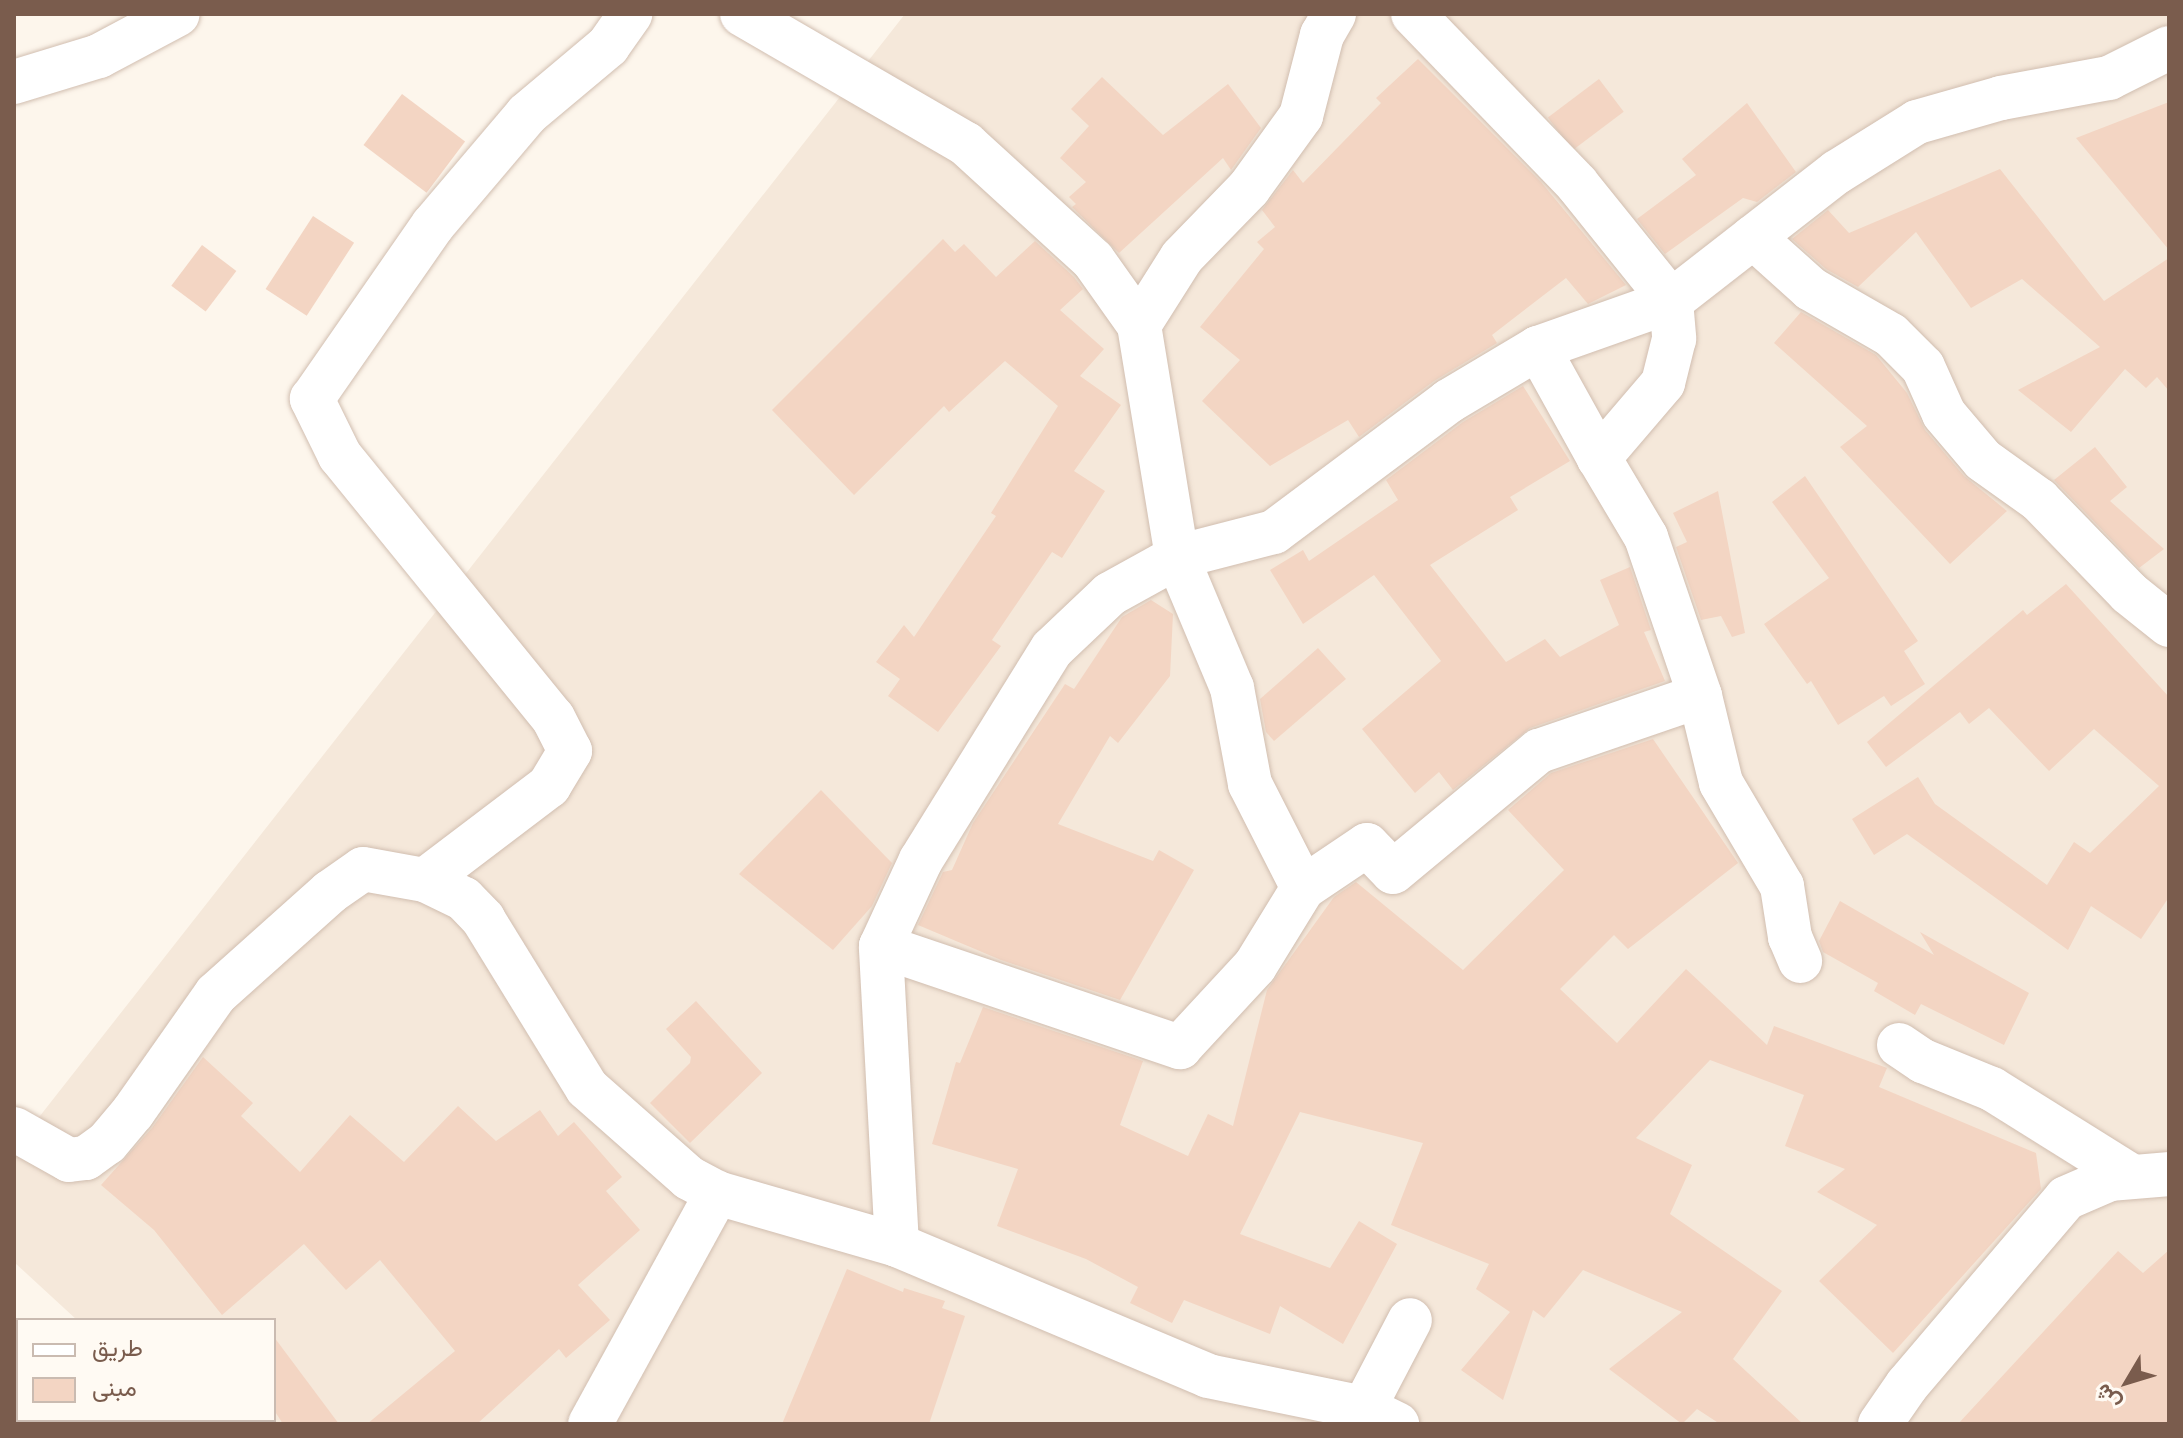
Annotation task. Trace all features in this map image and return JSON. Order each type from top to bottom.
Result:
[{"type":"street","points":[[14,82],[99,56],[178,14]]},
{"type":"street","points":[[425,880],[549,786],[570,751],[553,718],[340,456],[312,399],[433,225],[527,114],[608,46],[630,14]]},
{"type":"street","points":[[742,14],[966,144],[1093,260],[1139,325],[1177,557],[1232,688],[1250,784],[1303,888]]},
{"type":"street","points":[[1139,325],[1182,257],[1249,188],[1301,116],[1322,35],[1334,14]]},
{"type":"street","points":[[1413,14],[1577,184],[1671,301],[1674,339],[1663,383],[1599,458]]},
{"type":"street","points":[[897,1245],[881,946],[921,860],[1052,649],[1110,594],[1177,557],[1274,532],[1449,401],[1538,348],[1671,301],[1837,172],[1917,122],[2001,98],[2109,78],[2169,48]]},
{"type":"street","points":[[1753,237],[1811,289],[1891,335],[1923,367],[1944,414],[1983,460],[2039,500],[2129,593],[2169,625]]},
{"type":"street","points":[[1538,348],[1646,537],[1700,696],[1721,783],[1782,886],[1790,937],[1800,961]]},
{"type":"street","points":[[881,946],[1180,1047],[1255,966],[1303,888],[1367,845],[1393,872],[1539,751],[1700,696]]},
{"type":"street","points":[[14,1129],[69,1160],[86,1158],[107,1143],[133,1112],[216,994],[330,892],[363,869],[425,880],[464,899],[483,919],[562,1055],[587,1088],[689,1178],[717,1193],[897,1245],[1208,1376],[1380,1416],[1410,1320]]},
{"type":"street","points":[[1899,1045],[1923,1061],[1992,1089],[2150,1175]]},
{"type":"street","points":[[1880,1424],[1907,1385],[2066,1198],[2110,1179],[2150,1175]]},
{"type":"street","points":[[590,1424],[717,1193]]},
{"type":"shaded area","points":[[905,14],[2169,14],[2169,1424],[191,1424],[188,1422],[276,1422],[276,1318],[75,1318],[14,1262],[14,1149]]},
{"type":"building","points":[[1418,59],[1541,182],[1626,285],[1588,304],[1566,278],[1492,335],[1497,343],[1434,381],[1359,437],[1348,420],[1270,466],[1202,401],[1240,360],[1200,327],[1264,249],[1257,242],[1275,227],[1262,210],[1293,170],[1303,183],[1381,103],[1376,98]]},
{"type":"building","points":[[1102,77],[1163,135],[1228,84],[1261,128],[1231,170],[1223,158],[1119,253],[1072,207],[1076,204],[1069,197],[1086,182],[1060,158],[1089,126],[1071,109]]},
{"type":"building","points":[[1599,79],[1624,112],[1573,150],[1548,118]]},
{"type":"building","points":[[402,94],[465,142],[427,193],[363,145]]},
{"type":"building","points":[[2169,102],[2169,250],[2076,138]]},
{"type":"building","points":[[1747,103],[1796,172],[1757,202],[1743,198],[1665,254],[1637,219],[1696,175],[1682,159]]},
{"type":"building","points":[[2000,169],[2104,301],[2169,258],[2169,391],[2157,377],[2146,388],[2125,369],[2071,432],[2018,390],[2100,347],[2022,279],[1971,308],[1916,232],[1858,287],[1826,269],[1792,239],[1828,210],[1849,233]]},
{"type":"building","points":[[313,216],[354,243],[307,316],[266,289]]},
{"type":"building","points":[[943,239],[955,252],[964,244],[996,277],[1035,241],[1074,277],[1083,289],[1060,310],[1104,349],[1080,376],[1121,405],[1074,471],[1105,491],[1062,558],[1052,552],[992,640],[1001,646],[938,732],[888,696],[900,679],[876,662],[904,625],[914,637],[996,516],[991,513],[1058,406],[1005,361],[949,412],[944,406],[854,495],[772,410]]},
{"type":"building","points":[[202,245],[236,271],[206,312],[171,286]]},
{"type":"building","points":[[1801,312],[1876,355],[1907,393],[1925,430],[1964,476],[2007,511],[1950,564],[1840,447],[1867,426],[1774,343]]},
{"type":"building","points":[[1523,386],[1570,461],[1510,497],[1518,510],[1430,565],[1506,662],[1545,639],[1560,657],[1619,625],[1600,580],[1630,567],[1651,630],[1644,632],[1665,681],[1530,728],[1453,790],[1439,772],[1415,793],[1362,729],[1441,661],[1374,575],[1303,624],[1270,570],[1303,550],[1309,561],[1398,500],[1386,480],[1463,422]]},
{"type":"building","points":[[2095,447],[2127,487],[2110,501],[2164,549],[2139,568],[2054,480]]},
{"type":"building","points":[[1805,476],[1918,641],[1904,651],[1925,684],[1891,706],[1884,696],[1838,725],[1811,681],[1807,684],[1764,624],[1829,578],[1772,502]]},
{"type":"building","points":[[1718,491],[1745,633],[1732,637],[1721,616],[1701,620],[1676,547],[1687,542],[1673,513]]},
{"type":"building","points":[[2066,584],[2169,697],[2169,897],[2141,939],[2091,906],[2068,950],[1907,834],[1874,855],[1852,819],[1918,777],[1935,804],[2047,885],[2074,842],[2090,853],[2159,786],[2094,729],[2049,771],[1989,708],[1969,724],[1960,712],[1886,767],[1867,742],[2023,610],[2027,615]]},
{"type":"building","points":[[1151,600],[1173,614],[1170,676],[1118,743],[1110,736],[1058,824],[1153,861],[1159,850],[1194,870],[1120,1000],[1001,960],[918,925],[943,872],[952,870],[973,823],[1065,684],[1074,689],[1122,617]]},
{"type":"building","points":[[1318,648],[1346,679],[1274,741],[1266,732],[1260,699]]},
{"type":"building","points":[[1653,739],[1738,863],[1628,949],[1614,935],[1560,989],[1617,1043],[1686,969],[1767,1045],[1774,1026],[1887,1068],[1879,1087],[2036,1153],[2041,1189],[1893,1353],[1819,1281],[1877,1225],[1817,1192],[1845,1169],[1785,1146],[1804,1095],[1710,1060],[1636,1138],[1692,1165],[1670,1214],[1782,1291],[1733,1359],[1803,1424],[1720,1424],[1697,1409],[1682,1424],[1609,1369],[1682,1312],[1583,1270],[1544,1318],[1533,1310],[1503,1400],[1461,1370],[1510,1312],[1476,1289],[1489,1264],[1391,1225],[1423,1143],[1300,1112],[1240,1234],[1330,1268],[1359,1221],[1397,1244],[1343,1344],[1280,1306],[1270,1334],[1184,1300],[1172,1323],[1130,1303],[1138,1287],[1086,1259],[997,1226],[1018,1169],[932,1144],[956,1062],[960,1063],[983,1007],[1143,1061],[1120,1125],[1188,1156],[1208,1114],[1233,1126],[1267,990],[1334,897],[1356,882],[1463,970],[1564,870],[1508,810],[1551,773]]},
{"type":"building","points":[[821,790],[892,863],[872,906],[833,950],[739,874]]},
{"type":"building","points":[[1840,901],[1934,955],[1920,932],[2029,993],[2004,1045],[1921,1004],[1915,1015],[1874,991],[1878,983],[1823,952],[1819,941]]},
{"type":"building","points":[[696,1001],[762,1073],[690,1143],[650,1103],[690,1063],[691,1057],[666,1029]]},
{"type":"building","points":[[203,1057],[253,1103],[241,1116],[300,1172],[350,1115],[404,1162],[458,1106],[496,1141],[540,1110],[558,1136],[574,1122],[622,1177],[606,1191],[640,1230],[578,1285],[610,1320],[566,1358],[559,1349],[477,1424],[367,1424],[455,1351],[380,1260],[346,1290],[304,1244],[222,1315],[154,1230],[101,1185],[152,1128]]},
{"type":"building","points":[[2169,1250],[2169,1424],[1958,1424],[2118,1251],[2143,1273]]},
{"type":"building","points":[[847,1269],[903,1292],[904,1288],[945,1301],[942,1308],[965,1316],[929,1424],[782,1424]]},
{"type":"building","points":[[276,1340],[339,1424],[283,1424],[276,1413]]}]
